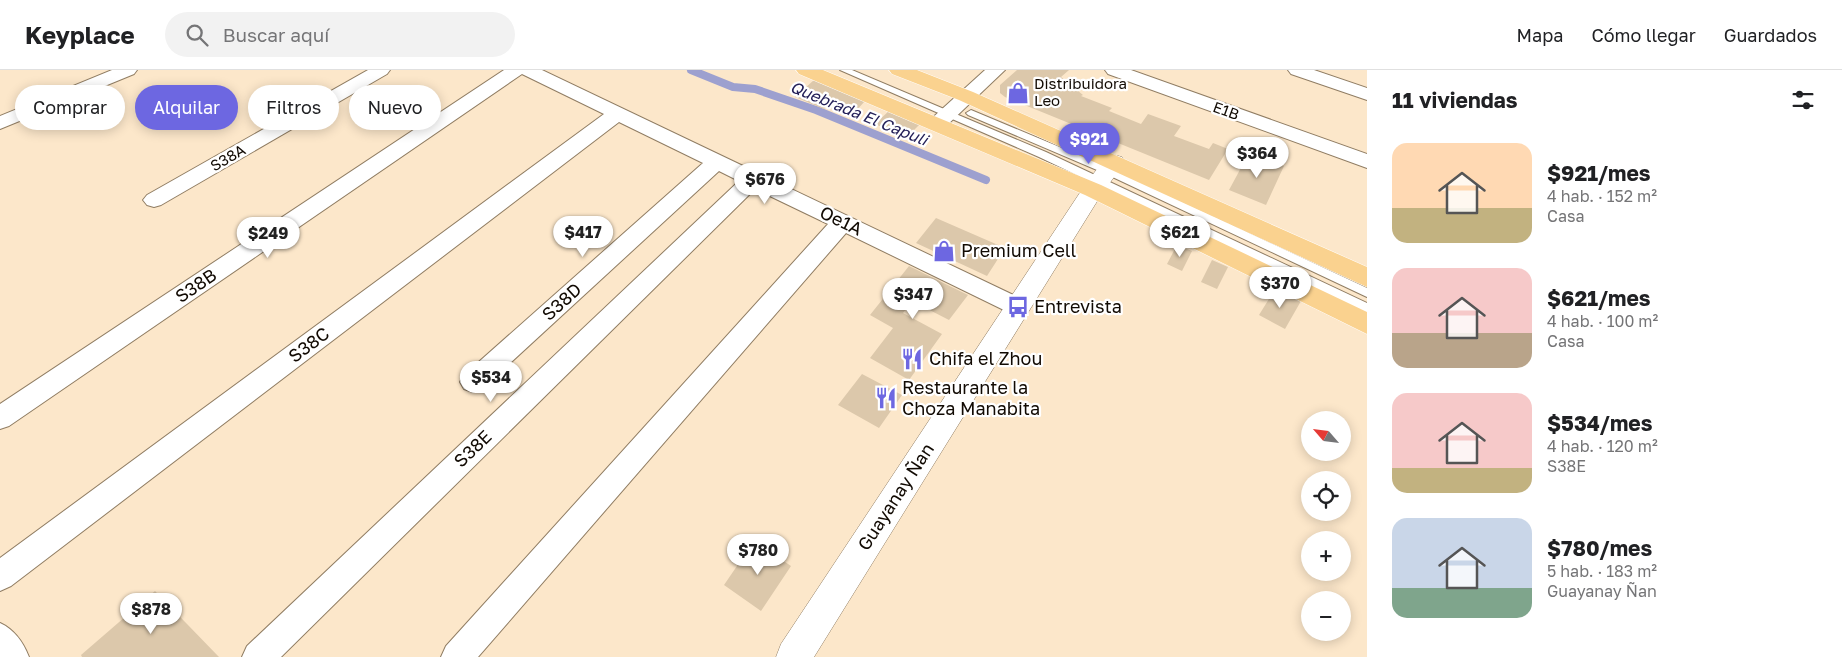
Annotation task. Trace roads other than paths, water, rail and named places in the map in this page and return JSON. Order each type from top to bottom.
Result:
[{"type":"main road","points":[[806,70],[952,110],[1104,176],[1367,278]]},
{"type":"main road","points":[[899,70],[952,110],[1104,176],[1367,324]]},
{"type":"main road","name":"Guayanay Ñan","points":[[794,657],[1104,176]]},
{"type":"street","points":[[0,123],[128,70]]},
{"type":"street","name":"S38A","points":[[154,200],[381,70]]},
{"type":"street","name":"S38B","points":[[0,418],[516,70]]},
{"type":"street","name":"Oe1A","points":[[528,70],[1018,307]]},
{"type":"street","points":[[952,110],[996,70]]},
{"type":"street","name":"E1B","points":[[1114,70],[1367,161]]},
{"type":"street","points":[[1297,70],[1367,94]]},
{"type":"street","name":"S38C","points":[[0,576],[618,113]]},
{"type":"street","name":"S38D","points":[[473,382],[717,161]]},
{"type":"street","name":"S38E","points":[[258,657],[753,179]]},
{"type":"street","points":[[457,657],[843,222]]},
{"type":"street","points":[[0,639],[14,657]]},
{"type":"lane","points":[[844,70],[952,110]]},
{"type":"lane","points":[[866,70],[952,110]]},
{"type":"lane","points":[[1104,176],[1367,293]]},
{"type":"lane","points":[[1104,176],[1367,308]]},
{"type":"waterway","name":"Quebrada El Capuli","points":[[691,70],[733,87],[755,89],[816,110],[986,180]]},
{"type":"place","name":"Distribuidora Leo","points":[[1018,93]]},
{"type":"place","name":"Premium Cell","points":[[944,251]]},
{"type":"place","name":"Entrevista","points":[[1018,307]]},
{"type":"place","name":"Chifa el Zhou","points":[[912,359]]},
{"type":"place","name":"Restaurante la Choza Manabita","points":[[886,398]]}]
